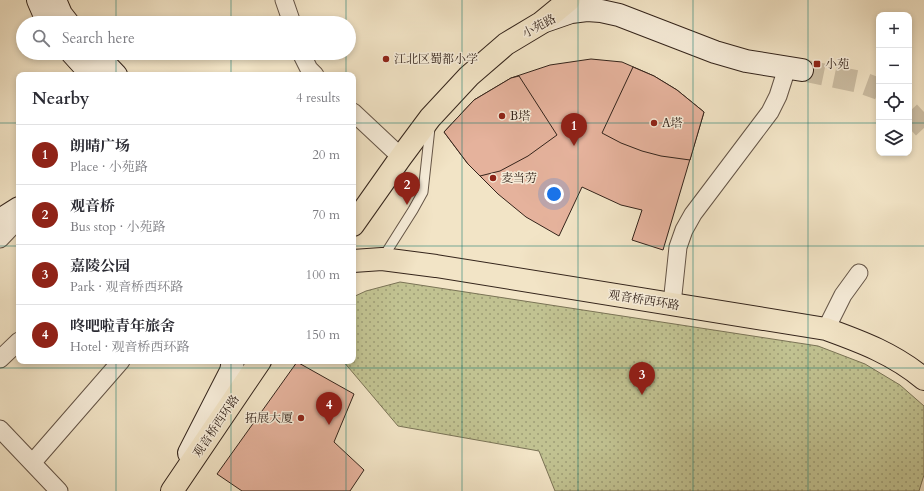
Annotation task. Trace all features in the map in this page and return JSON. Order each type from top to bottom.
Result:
[{"type":"main road","points":[[506,44],[544,0]]},
{"type":"main road","points":[[541,23],[569,0]]},
{"type":"main road","name":"小苑路","points":[[356,221],[400,157],[430,118],[470,76],[506,44],[541,23]]},
{"type":"main road","name":"观音桥西环路","points":[[356,261],[382,259],[436,266],[826,329],[869,345],[909,367],[924,379]]},
{"type":"main road","name":"观音桥西环路","points":[[172,491],[258,364]]},
{"type":"street","points":[[38,0],[45,16]]},
{"type":"street","points":[[56,0],[63,16]]},
{"type":"street","points":[[284,0],[290,16]]},
{"type":"street","name":"小苑路","points":[[541,23],[571,12],[587,10],[601,11],[619,15],[715,52],[746,61],[795,69]]},
{"type":"street","points":[[78,60],[89,72]]},
{"type":"street","points":[[102,60],[113,72]]},
{"type":"street","points":[[304,60],[312,72]]},
{"type":"street","points":[[672,304],[678,247],[684,230],[694,214],[770,112],[795,69]]},
{"type":"street","points":[[356,115],[400,157]]},
{"type":"street","points":[[0,220],[16,210]]},
{"type":"street","points":[[0,239],[16,221]]},
{"type":"street","points":[[826,329],[843,295],[859,273]]},
{"type":"street","points":[[0,359],[16,344]]},
{"type":"street","points":[[33,462],[118,364]]},
{"type":"street","points":[[169,491],[231,371],[232,364]]},
{"type":"street","points":[[0,429],[59,491]]},
{"type":"lane","points":[[382,259],[423,192],[430,118]]},
{"type":"green space","points":[[400,282],[818,346],[865,364],[900,385],[924,406],[924,475],[919,491],[555,491],[539,451],[398,426],[346,364],[356,364],[356,296],[366,291]]},
{"type":"building","points":[[591,59],[622,62],[654,76],[677,90],[704,112],[663,250],[632,240],[642,210],[621,205],[582,187],[559,236],[526,217],[498,194],[468,164],[444,132],[474,100],[511,78],[550,65]]},
{"type":"building","name":"A塔","points":[[633,67],[654,76],[677,90],[704,112],[690,160],[661,156],[642,151],[621,143],[602,133]]},
{"type":"building","name":"B塔","points":[[519,76],[557,135],[528,156],[500,171],[480,176],[468,164],[444,132],[474,100],[511,78]]},
{"type":"building","name":"拓展大厦","points":[[296,364],[301,364],[354,394],[334,442],[364,470],[350,491],[242,491],[217,474]]},
{"type":"tunnel","points":[[802,70],[860,82],[876,88]]},
{"type":"tunnel","points":[[912,115],[924,128]]},
{"type":"place","name":"江北区蜀都小学","points":[[386,59]]},
{"type":"place","name":"小苑","points":[[817,64]]},
{"type":"place","name":"B塔","points":[[502,116]]},
{"type":"place","name":"A塔","points":[[654,123]]},
{"type":"place","name":"朗晴广场","points":[[574,146]]},
{"type":"place","name":"麦当劳","points":[[493,178]]},
{"type":"place","name":"观音桥","points":[[407,205]]},
{"type":"place","name":"嘉陵公园","points":[[642,395]]},
{"type":"place","name":"拓展大厦","points":[[301,418]]},
{"type":"place","name":"咚吧啦青年旅舍","points":[[329,425]]}]
